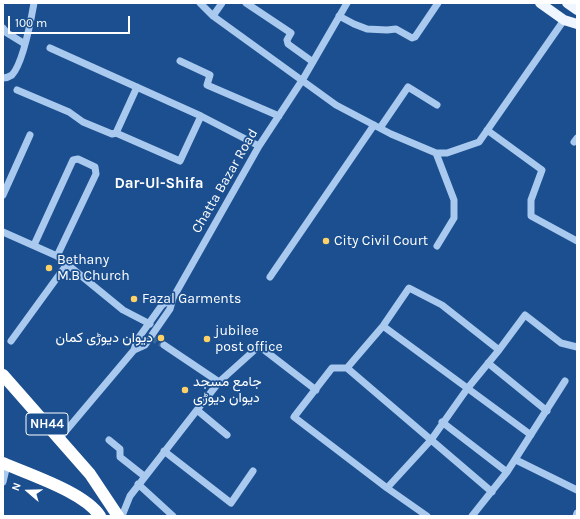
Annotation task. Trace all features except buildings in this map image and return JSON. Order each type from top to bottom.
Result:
[{"type":"highway","name":"NH44","points":[[3,375],[90,474],[118,516]]},
{"type":"highway","points":[[5,464],[77,496],[90,504],[100,516]]},
{"type":"highway","points":[[77,496],[84,496],[90,492],[93,487],[93,480],[90,474]]},
{"type":"main road","points":[[540,3],[564,20],[577,24]]},
{"type":"main road","points":[[567,3],[577,10]]},
{"type":"street","points":[[3,78],[10,77],[14,72],[25,44],[34,3]]},
{"type":"street","points":[[200,3],[214,16],[303,79],[336,105],[377,127],[436,153],[447,153],[479,142],[564,20]]},
{"type":"street","points":[[214,16],[222,3]]},
{"type":"street","points":[[246,3],[290,33],[287,40],[288,44],[313,62]]},
{"type":"street","name":"Chatta Bazar Road","points":[[134,350],[145,345],[170,309],[173,298],[259,146],[303,79],[347,3]]},
{"type":"street","points":[[339,16],[359,26],[376,30],[396,29],[412,38],[415,37],[421,29],[438,3]]},
{"type":"street","points":[[3,28],[25,44]]},
{"type":"street","points":[[50,48],[202,116],[259,146]]},
{"type":"street","points":[[180,61],[210,75],[207,85],[279,116]]},
{"type":"street","points":[[270,277],[377,127],[408,87],[437,104]]},
{"type":"street","points":[[116,133],[137,88]]},
{"type":"street","points":[[17,90],[68,112],[83,122],[112,134],[116,133],[180,161],[202,116]]},
{"type":"street","points":[[487,130],[542,170],[530,200],[531,216],[577,241]]},
{"type":"street","points":[[3,195],[30,135]]},
{"type":"street","points":[[436,153],[454,200],[454,218],[437,246]]},
{"type":"street","points":[[34,245],[73,160],[78,159],[96,168],[96,174],[57,256]]},
{"type":"street","points":[[3,232],[57,256],[123,310],[150,324]]},
{"type":"street","points":[[11,341],[66,264]]},
{"type":"street","points":[[346,368],[383,326],[409,288],[442,305],[499,350]]},
{"type":"street","name":"Chatta Bazar Road","points":[[59,439],[134,350],[137,340],[162,306],[173,298]]},
{"type":"street","points":[[387,488],[431,440],[442,422],[525,315],[561,343],[577,347]]},
{"type":"street","points":[[383,326],[531,435]]},
{"type":"street","points":[[164,345],[219,382]]},
{"type":"street","points":[[122,516],[130,496],[138,484],[219,382],[259,346],[316,390]]},
{"type":"street","points":[[488,363],[547,411]]},
{"type":"street","points":[[427,516],[387,488],[294,417],[332,368],[346,368],[492,492]]},
{"type":"street","points":[[472,516],[516,460],[565,381]]},
{"type":"street","points":[[197,410],[227,435]]},
{"type":"street","points":[[442,422],[507,472]]},
{"type":"street","points":[[109,440],[120,449],[120,457],[144,476]]},
{"type":"street","points":[[164,451],[231,503],[252,471]]},
{"type":"street","points":[[516,460],[577,490]]},
{"type":"street","points":[[3,482],[5,464]]},
{"type":"street","points":[[138,484],[173,516]]},
{"type":"tunnel","points":[[151,337],[164,345]]},
{"type":"place","name":"City Civil Court","points":[[326,241]]},
{"type":"place","name":"Bethany M.B Church","points":[[49,268]]},
{"type":"place","name":"Fazal Garments","points":[[134,299]]},
{"type":"place","name":"دیوان دیوڑی کمان","points":[[161,338]]},
{"type":"place","name":"jubilee post office","points":[[207,339]]},
{"type":"place","name":"جامع مسجد دیوان دیوڑی","points":[[185,390]]},
{"type":"district","name":"Dar-Ul-Shifa","points":[[159,184]]}]
